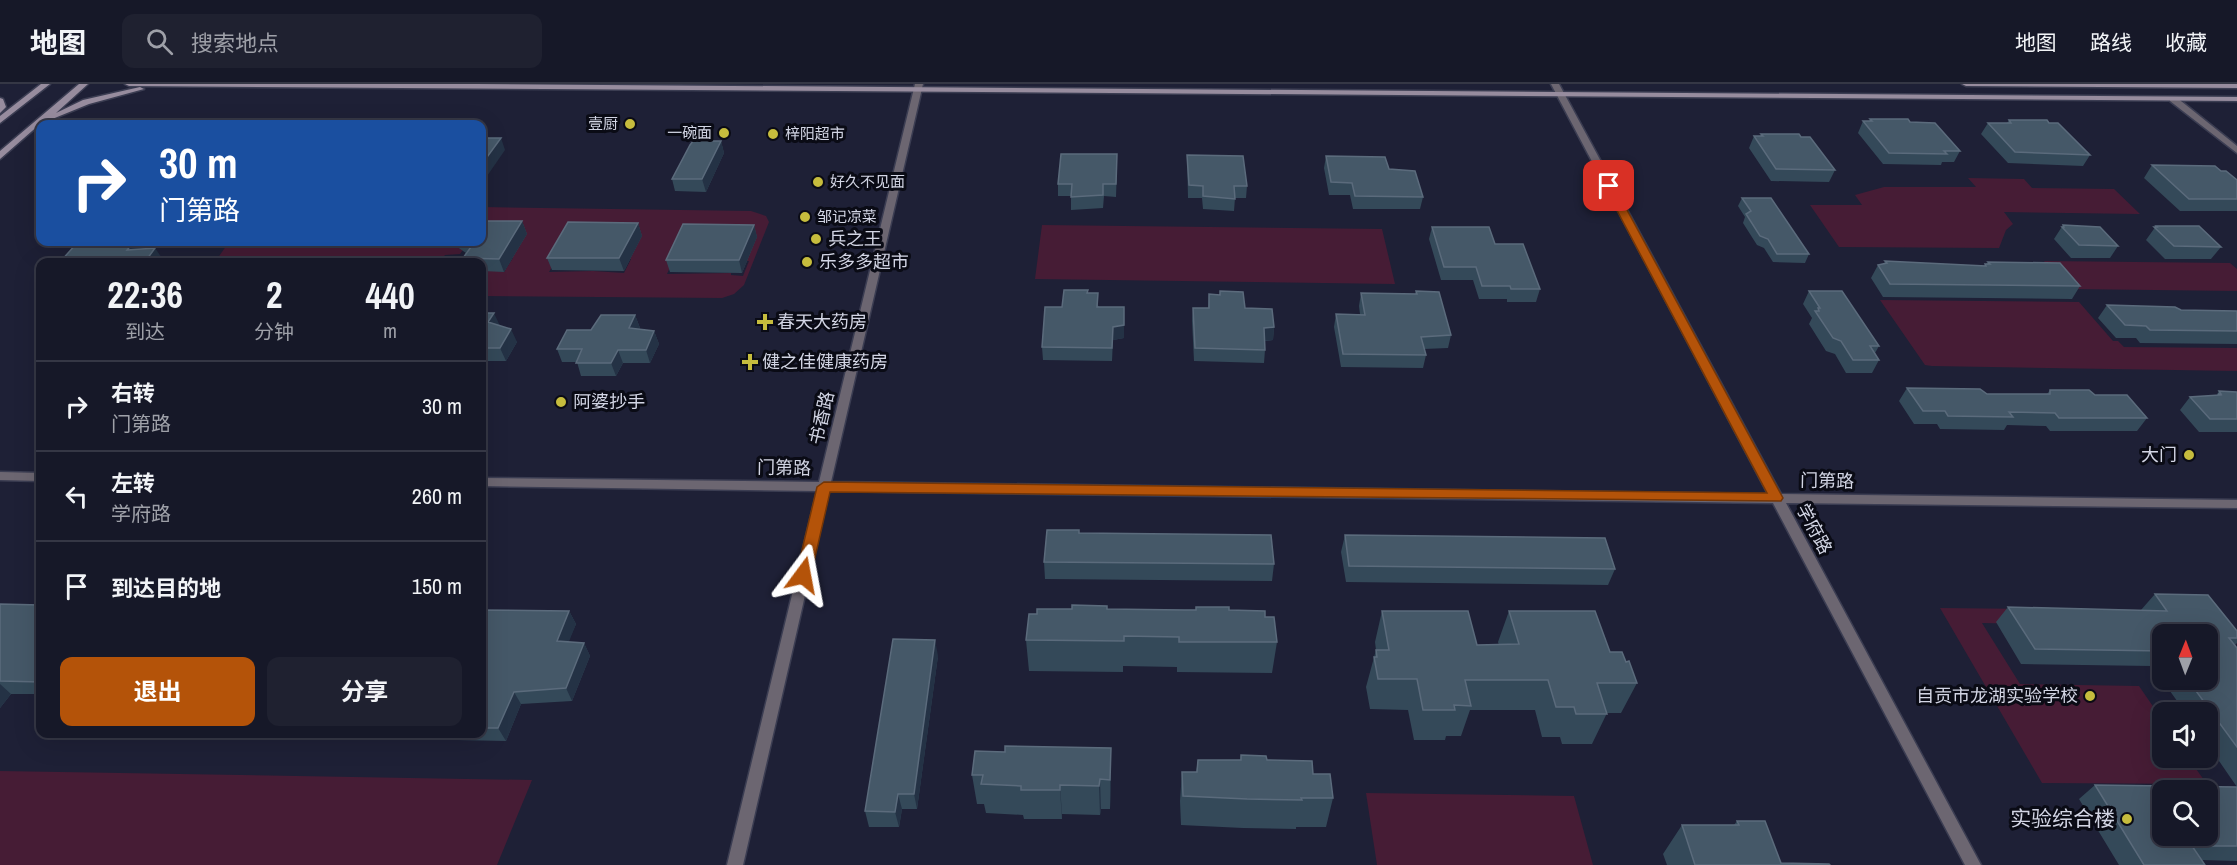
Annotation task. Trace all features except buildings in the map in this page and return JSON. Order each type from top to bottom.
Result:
[{"type":"main road","points":[[0,120],[46,84]]},
{"type":"main road","points":[[40,120],[84,84]]},
{"type":"main road","points":[[129,84],[1557,89],[2237,99]]},
{"type":"main road","points":[[46,120],[86,102],[165,84]]},
{"type":"main road","points":[[1966,84],[2237,86]]},
{"type":"main road","points":[[0,101],[2,107],[0,110]]},
{"type":"main road","points":[[0,156],[36,124]]},
{"type":"street","name":"书香路","points":[[735,865],[919,87]]},
{"type":"street","name":"学府路","points":[[1557,89],[1973,865]]},
{"type":"street","points":[[2173,99],[2237,150]]},
{"type":"street","points":[[0,477],[36,477]]},
{"type":"street","name":"门第路","points":[[486,482],[2237,504]]},
{"type":"shaded area","points":[[1968,178],[2024,179],[2032,188],[2114,189],[2140,214],[2004,212],[2013,224],[2006,230],[1999,248],[1839,247],[1810,205],[1862,205],[1855,195],[1884,187],[1976,187]]},
{"type":"shaded area","points":[[486,207],[751,211],[766,216],[769,222],[744,285],[734,294],[722,298],[486,296],[486,270],[504,272],[513,258],[508,257],[486,232]],"holes":[[[557,258],[631,259],[624,273],[549,272]],[[673,260],[749,261],[743,276],[731,275],[731,273],[667,274]]]},
{"type":"shaded area","points":[[1042,225],[1382,229],[1395,284],[1035,279]]},
{"type":"shaded area","points":[[226,246],[451,246],[464,248],[460,254],[445,255],[442,258],[277,256],[275,258],[218,258]]},
{"type":"shaded area","points":[[2044,261],[2230,263],[2237,269],[2237,291],[2069,289]]},
{"type":"shaded area","points":[[1880,300],[2079,302],[2113,341],[2118,341],[2124,347],[2237,348],[2237,371],[1925,365]]},
{"type":"shaded area","points":[[1940,608],[2140,610],[2152,626],[1982,623],[2020,684],[2139,686],[2152,705],[2152,768],[2195,768],[2204,780],[2152,780],[2152,784],[2042,783]]},
{"type":"shaded area","points":[[0,771],[532,780],[497,865],[0,865]]},
{"type":"shaded area","points":[[1366,793],[1574,796],[1593,865],[1377,865]]},
{"type":"place","name":"壹厨","points":[[630,124]]},
{"type":"place","name":"一碗面","points":[[724,133]]},
{"type":"place","name":"梓阳超市","points":[[773,134]]},
{"type":"place","name":"好久不见面","points":[[818,182]]},
{"type":"place","name":"邹记凉菜","points":[[805,217]]},
{"type":"place","name":"兵之王","points":[[816,239]]},
{"type":"place","name":"乐多多超市","points":[[807,262]]},
{"type":"place","name":"春天大药房","points":[[765,322]]},
{"type":"place","name":"健之佳健康药房","points":[[750,362]]},
{"type":"place","name":"阿婆抄手","points":[[561,402]]},
{"type":"place","name":"大门","points":[[2189,455]]},
{"type":"place","name":"自贡市龙湖实验学校","points":[[2090,696]]},
{"type":"place","name":"实验综合楼","points":[[2127,819]]},
{"type":"route","points":[[803,575],[824,487],[1776,498],[1609,186]]}]
